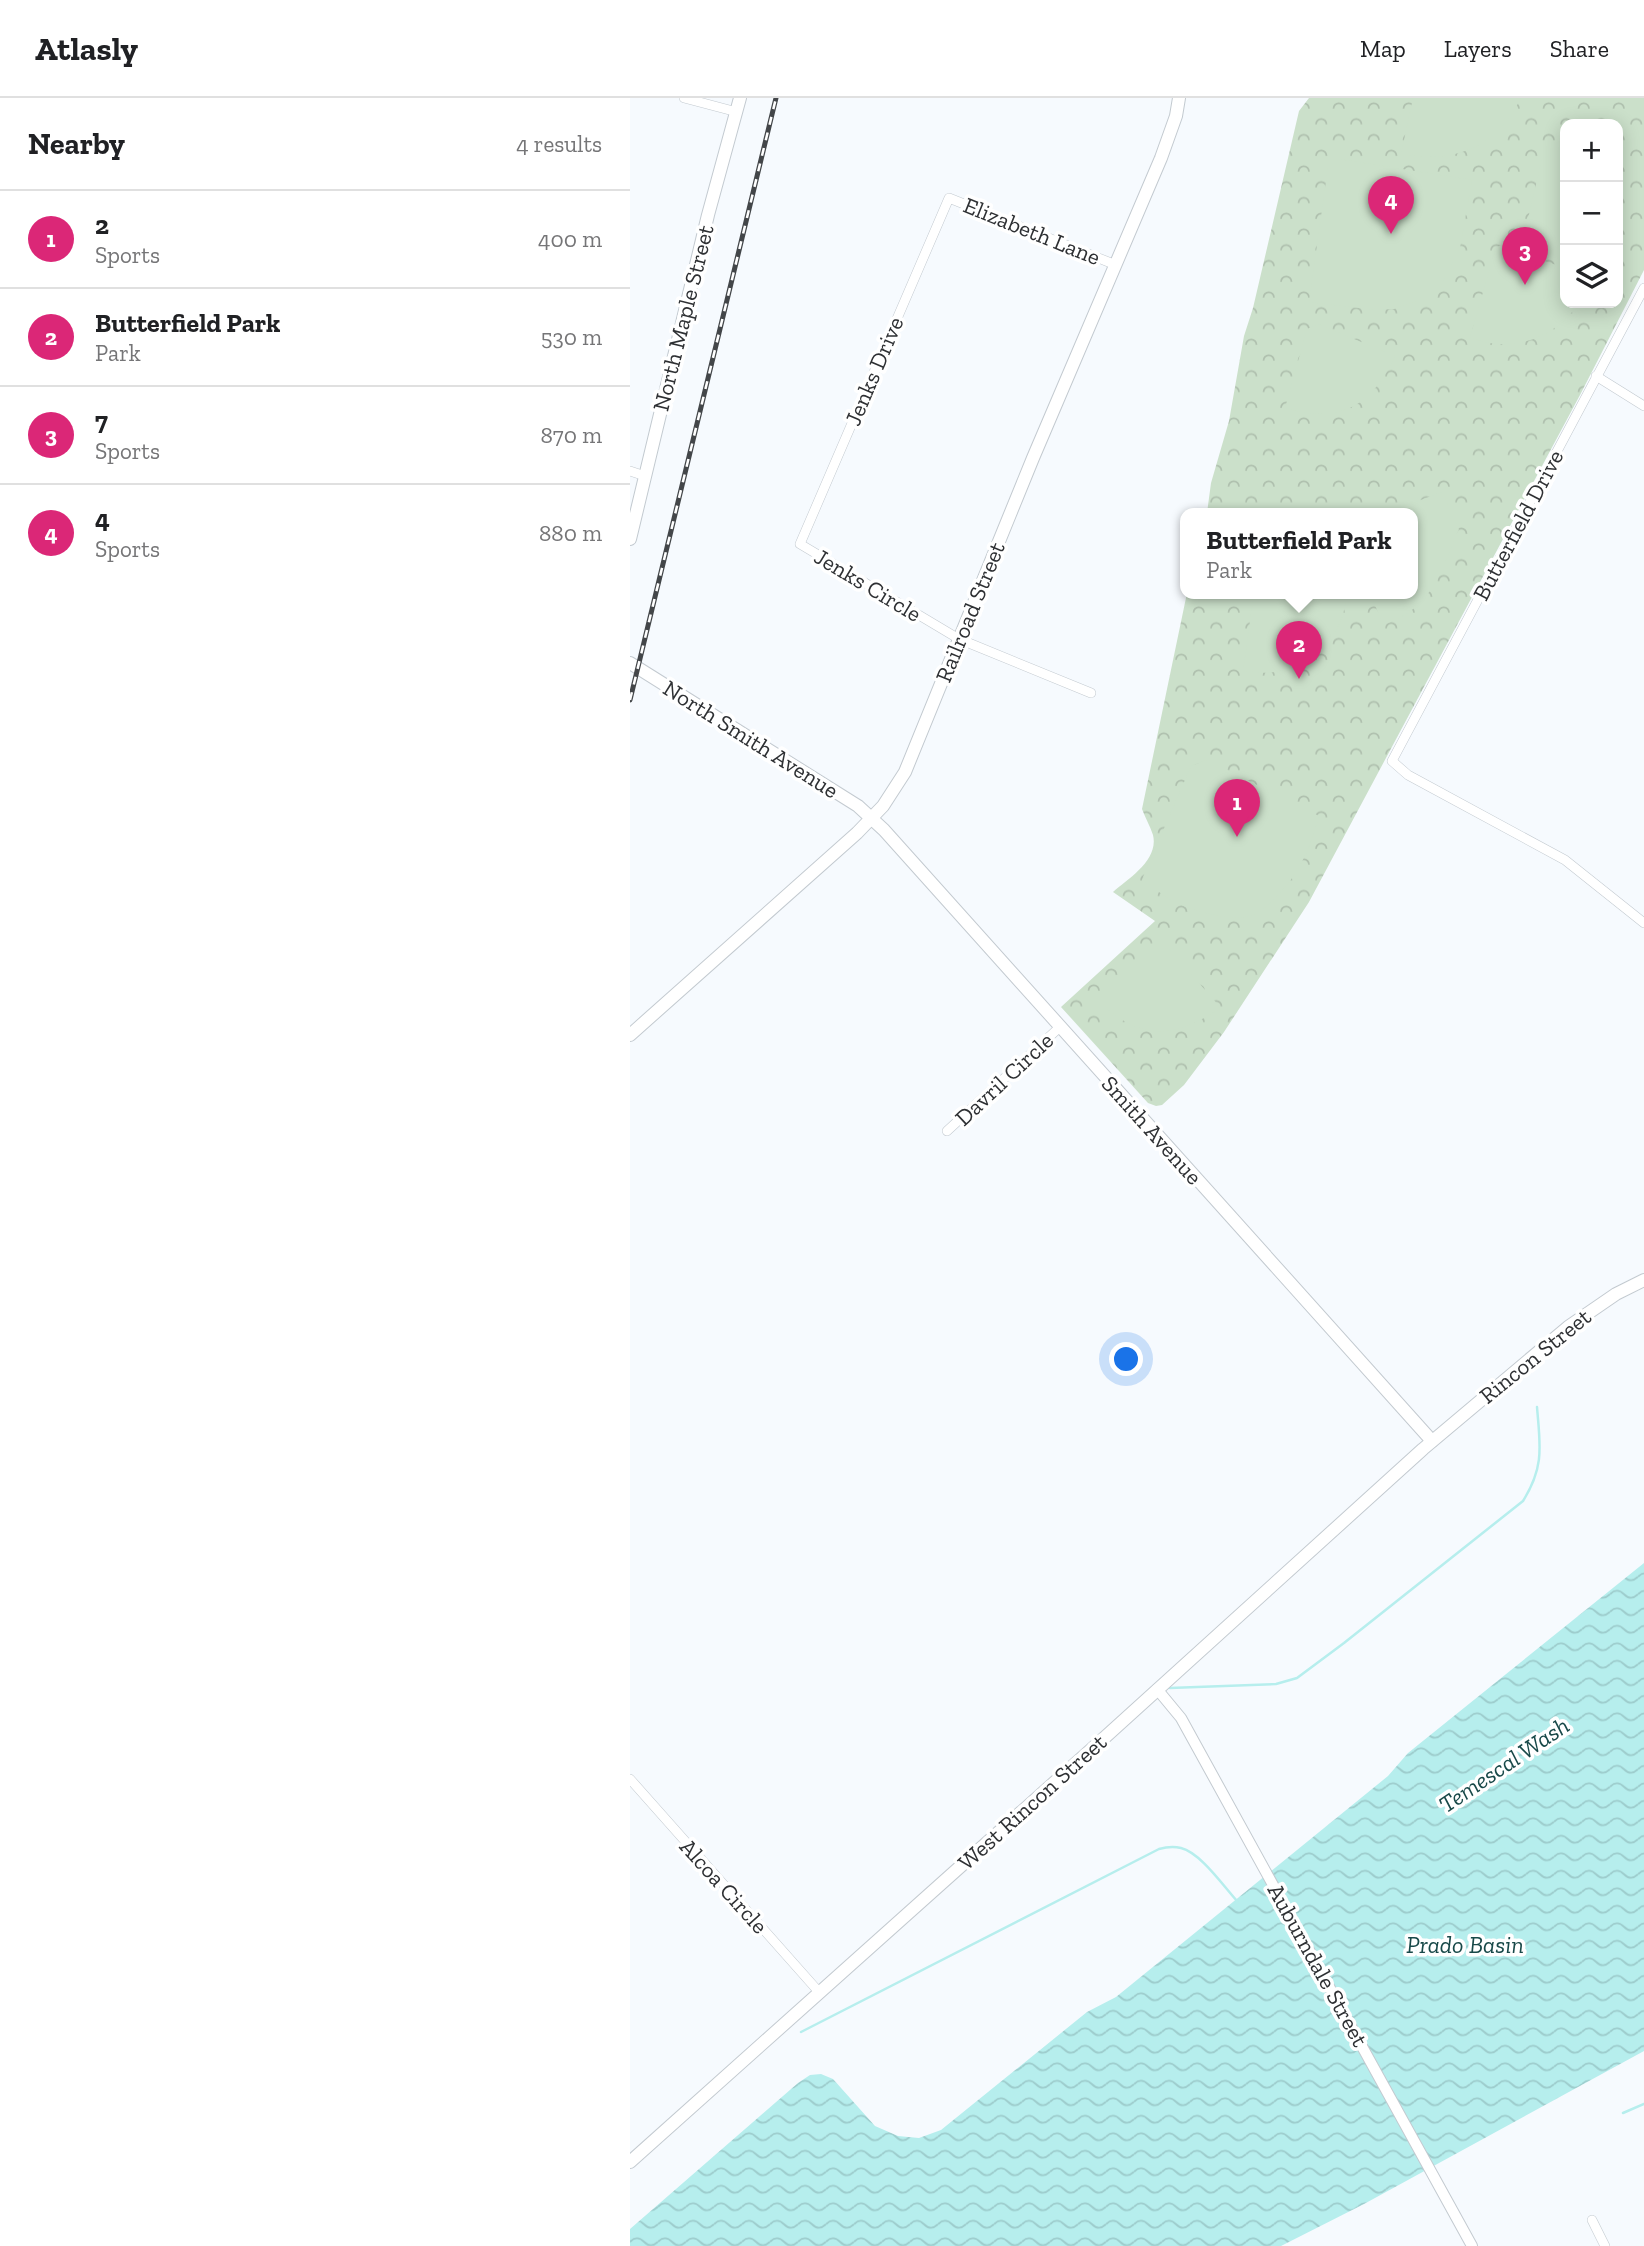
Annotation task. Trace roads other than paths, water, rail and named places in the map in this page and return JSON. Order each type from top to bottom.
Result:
[{"type":"main road","name":"North Maple Street","points":[[630,539],[708,215],[740,98]]},
{"type":"main road","name":"Railroad Street","points":[[630,1035],[871,818],[894,792],[905,772],[1169,139],[1178,98]]},
{"type":"main road","name":"North Smith Avenue","points":[[630,663],[854,804],[871,818]]},
{"type":"main road","name":"Smith Avenue","points":[[871,818],[887,832],[1432,1441]]},
{"type":"main road","name":"Rincon Street","points":[[1432,1441],[1567,1327],[1616,1294],[1644,1280]]},
{"type":"main road","name":"West Rincon Street","points":[[630,2162],[1432,1441]]},
{"type":"street","points":[[684,98],[737,112]]},
{"type":"street","name":"Elizabeth Lane","points":[[949,198],[1116,265]]},
{"type":"street","name":"Jenks Drive","points":[[800,544],[949,198]]},
{"type":"street","name":"Butterfield Drive","points":[[1644,288],[1392,761],[1408,775],[1565,860],[1644,923]]},
{"type":"street","points":[[1596,376],[1644,406]]},
{"type":"street","points":[[630,471],[645,476]]},
{"type":"street","name":"Jenks Circle","points":[[800,544],[959,639],[1091,693]]},
{"type":"street","name":"Davril Circle","points":[[947,1131],[1061,1026]]},
{"type":"street","name":"Auburndale Street","points":[[1157,1689],[1188,1730],[1472,2246]]},
{"type":"street","name":"Alcoa Circle","points":[[630,1780],[819,1992]]},
{"type":"street","points":[[1592,2220],[1605,2246]]},
{"type":"water","name":"Prado Basin","points":[[1644,1563],[1644,2051],[1364,2204],[1281,2246],[630,2246],[630,2229],[810,2075],[821,2074],[833,2079],[875,2126],[898,2136],[919,2138],[941,2130],[1087,2012],[1116,1997],[1388,1776],[1408,1753]]},
{"type":"waterway","points":[[1170,1688],[1276,1684],[1297,1678],[1344,1643],[1523,1501],[1538,1466],[1540,1444],[1537,1407]]},
{"type":"waterway","points":[[801,2032],[1159,1849],[1175,1847],[1189,1851],[1204,1863],[1238,1902]]},
{"type":"waterway","points":[[1623,2113],[1644,2104]]},
{"type":"railway","points":[[630,700],[776,98]]},
{"type":"place","name":"4","points":[[1391,234]]},
{"type":"place","name":"7","points":[[1525,285]]},
{"type":"place","name":"Butterfield Park","points":[[1299,679]]},
{"type":"place","name":"2","points":[[1237,837]]},
{"type":"water label","name":"Temescal Wash","points":[[1504,1765]]}]
